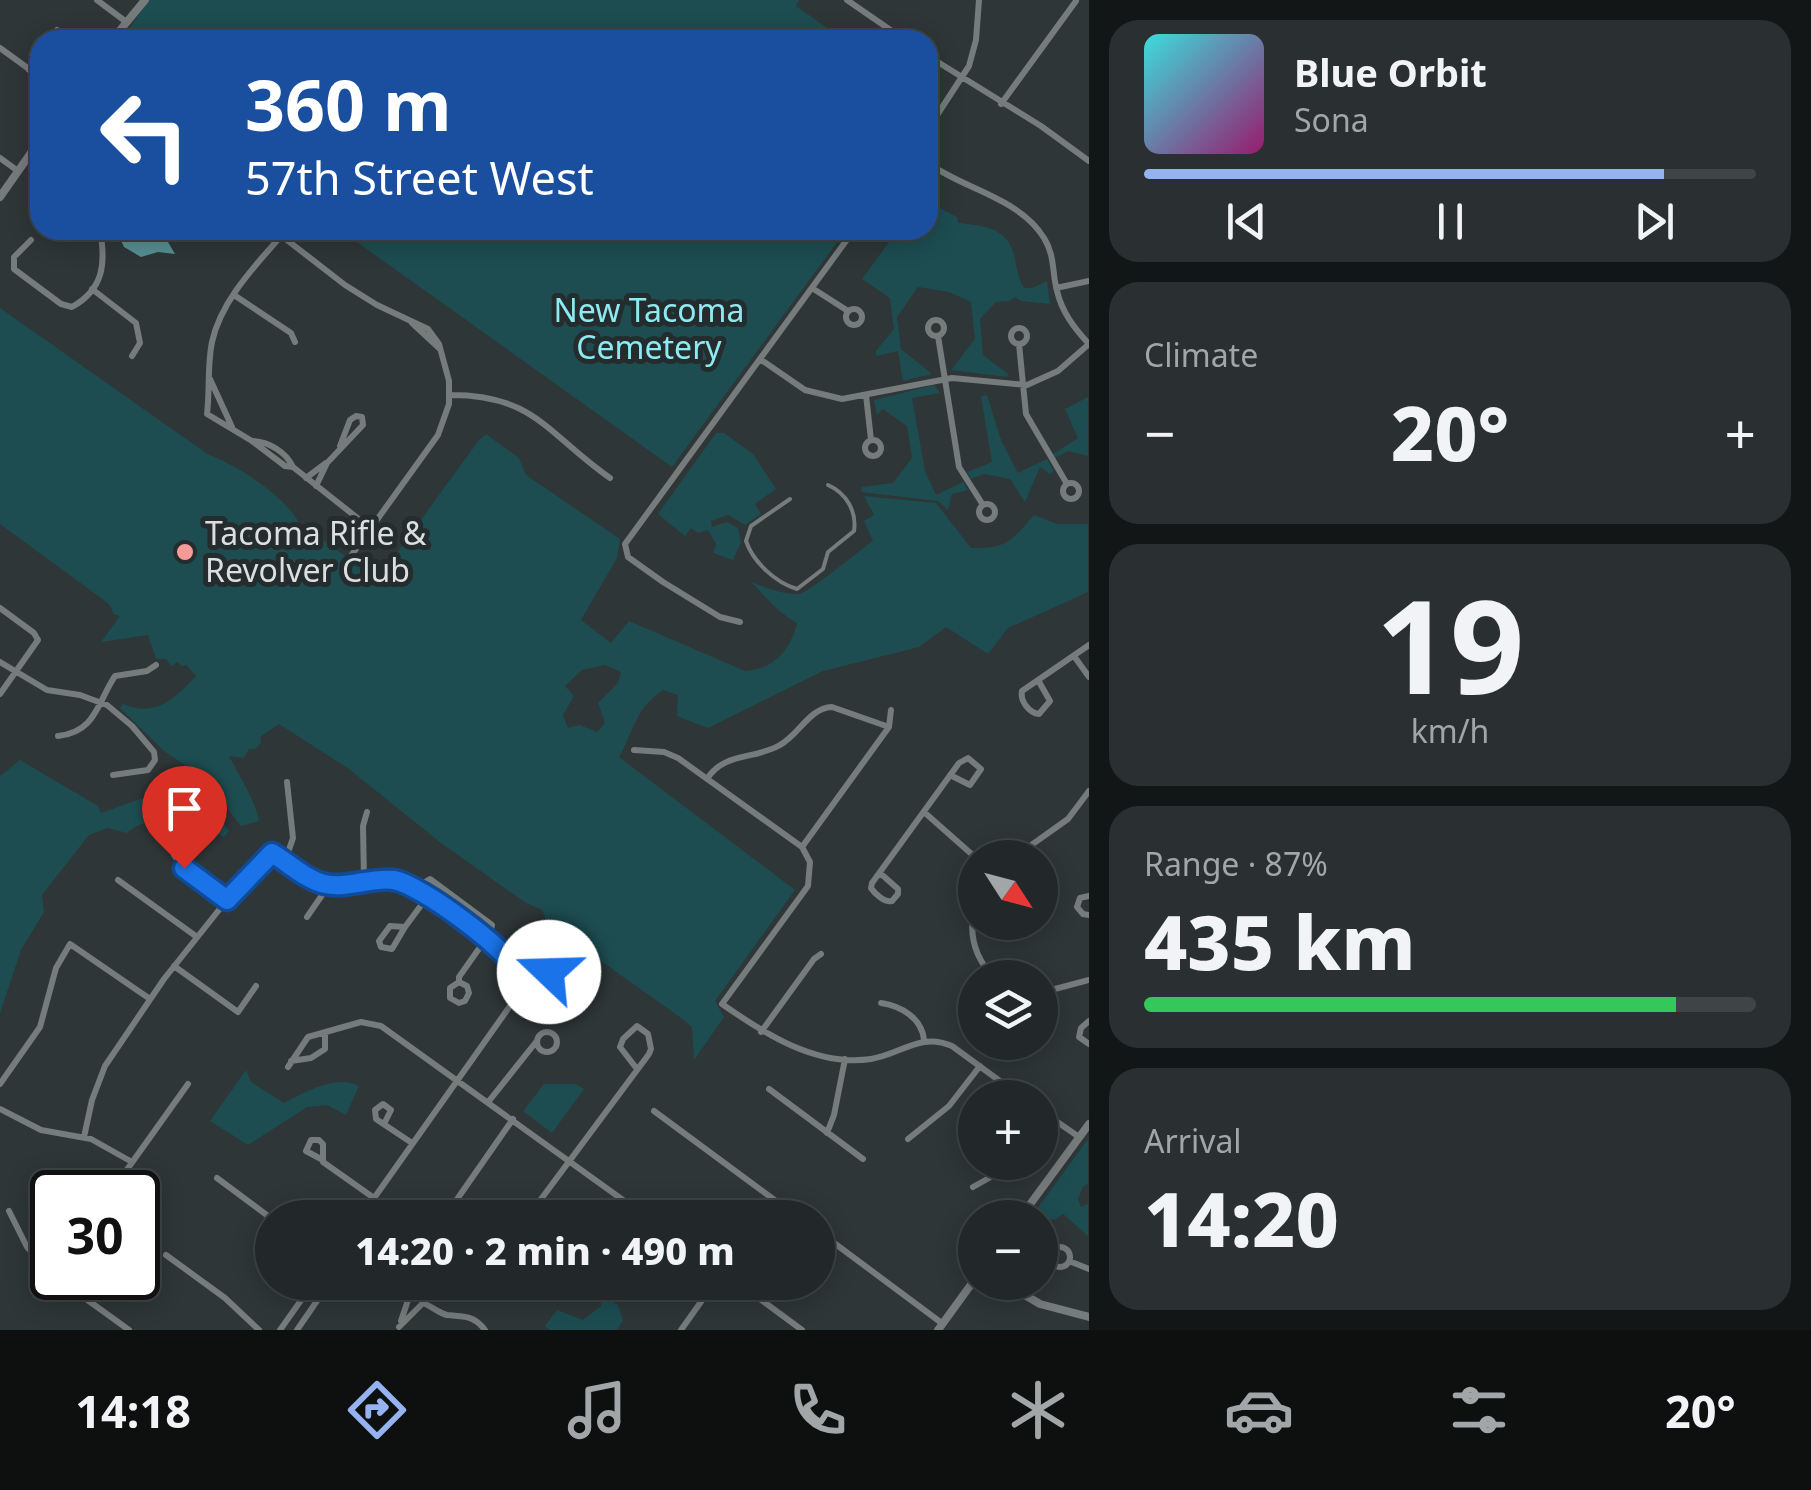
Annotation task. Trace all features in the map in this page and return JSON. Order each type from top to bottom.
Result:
[{"type":"street","points":[[97,0],[125,21]]},
{"type":"street","points":[[132,12],[134,0]]},
{"type":"street","points":[[119,30],[145,0]]},
{"type":"street","points":[[848,0],[891,30]]},
{"type":"street","points":[[938,115],[962,80],[974,49],[979,0]]},
{"type":"street","points":[[1001,104],[1076,1]]},
{"type":"street","points":[[1,50],[29,70]]},
{"type":"street","points":[[938,63],[1041,126],[1088,161]]},
{"type":"street","points":[[1,193],[30,155]]},
{"type":"street","points":[[0,158],[18,171]]},
{"type":"street","points":[[760,359],[817,395],[842,399],[943,378],[1021,385],[1049,378],[1088,344],[1066,315],[1056,288],[1053,258],[1034,224],[938,169]]},
{"type":"street","points":[[31,240],[14,257],[16,272],[64,306],[78,304],[92,288],[104,265],[101,240]]},
{"type":"street","points":[[273,240],[234,296],[215,332],[207,414],[285,466],[293,467],[370,528]]},
{"type":"street","points":[[287,240],[345,285],[428,329],[440,349],[450,395],[438,435],[348,560]]},
{"type":"street","points":[[740,622],[720,617],[628,557],[624,548],[847,240]]},
{"type":"street","points":[[1056,288],[1088,281]]},
{"type":"street","points":[[92,288],[138,327],[140,343],[132,356]]},
{"type":"street","points":[[812,288],[848,311]]},
{"type":"street","points":[[234,296],[291,333],[295,342]]},
{"type":"street","points":[[938,336],[959,467],[983,505]]},
{"type":"street","points":[[1019,344],[1028,421],[1066,484]]},
{"type":"street","points":[[208,376],[232,428]]},
{"type":"street","points":[[450,395],[490,397],[528,410],[610,478]]},
{"type":"street","points":[[866,395],[872,440]]},
{"type":"street","points":[[316,486],[340,446],[363,425],[362,417],[350,420],[340,446]]},
{"type":"street","points":[[306,478],[327,463]]},
{"type":"street","points":[[790,499],[751,526],[746,540],[750,552],[774,577],[796,589],[823,570],[828,552],[854,531],[854,516],[843,493],[828,485]]},
{"type":"street","points":[[0,608],[30,629],[38,640],[0,694]]},
{"type":"street","points":[[1038,680],[1050,701],[1039,714],[1030,712],[1021,694],[1038,680],[1088,645]]},
{"type":"street","points":[[1074,656],[1088,677]]},
{"type":"street","points":[[0,662],[47,690],[103,703],[123,717],[154,752],[155,760],[148,770],[113,775]]},
{"type":"street","points":[[58,736],[83,728],[93,719],[115,676],[146,671],[156,665]]},
{"type":"street","points":[[707,778],[724,761],[784,743],[823,708],[832,707],[888,727]]},
{"type":"street","points":[[802,847],[888,727],[891,710]]},
{"type":"street","points":[[634,750],[672,755],[802,847],[810,862],[808,886],[722,1004],[761,1032],[791,1046],[846,1059],[880,1057],[924,1040],[947,1044],[999,1080]]},
{"type":"street","points":[[880,872],[898,889],[892,901],[886,901],[871,888],[880,872],[950,775],[964,758],[981,769],[970,785],[950,775]]},
{"type":"street","points":[[285,860],[293,838],[287,782]]},
{"type":"street","points":[[1038,840],[1068,818],[1088,791]]},
{"type":"street","points":[[364,880],[363,826],[367,812]]},
{"type":"street","points":[[924,812],[958,842]]},
{"type":"street","points":[[84,1136],[98,1081],[150,999],[227,900],[272,853],[329,885],[397,880],[415,888],[508,956],[519,982],[515,999],[374,1198],[321,1159]]},
{"type":"street","points":[[174,854],[184,868],[227,900]]},
{"type":"street","points":[[415,888],[427,879],[440,884],[492,925],[458,977],[459,982]]},
{"type":"street","points":[[118,880],[197,937]]},
{"type":"street","points":[[307,917],[329,885]]},
{"type":"street","points":[[406,927],[390,926],[379,941],[380,947],[393,948],[428,896]]},
{"type":"street","points":[[1088,896],[1080,898],[1078,907],[1088,915]]},
{"type":"street","points":[[0,1084],[40,1027],[56,968],[70,944],[150,999]]},
{"type":"street","points":[[761,1032],[821,954]]},
{"type":"street","points":[[174,966],[238,1012],[256,986]]},
{"type":"street","points":[[517,972],[580,972]]},
{"type":"street","points":[[1058,989],[1088,980]]},
{"type":"street","points":[[881,1003],[895,1006],[918,1022],[924,1040]]},
{"type":"street","points":[[1088,1021],[1079,1037],[1088,1044]]},
{"type":"street","points":[[324,1032],[324,1050],[290,1064],[308,1036],[361,1022],[380,1026],[624,1200]]},
{"type":"street","points":[[540,1200],[637,1069],[651,1048],[646,1032],[637,1026],[620,1047],[637,1069]]},
{"type":"street","points":[[489,1101],[536,1042]]},
{"type":"street","points":[[826,1133],[834,1115],[846,1059]]},
{"type":"street","points":[[908,1138],[949,1106],[980,1066]]},
{"type":"street","points":[[126,1170],[188,1084]]},
{"type":"street","points":[[769,1089],[864,1159]]},
{"type":"street","points":[[0,1109],[41,1130],[84,1136],[132,1162]]},
{"type":"street","points":[[654,1111],[774,1200]]},
{"type":"street","points":[[457,1200],[513,1119]]},
{"type":"street","points":[[1058,1122],[1079,1137]]},
{"type":"street","points":[[384,1124],[412,1143]]},
{"type":"street","points":[[1033,1200],[1088,1124]]},
{"type":"street","points":[[217,1178],[255,1206]]},
{"type":"street","points":[[974,1187],[986,1180]]},
{"type":"street","points":[[9,1211],[30,1250]]},
{"type":"street","points":[[835,1245],[941,1327],[961,1300]]},
{"type":"street","points":[[166,1255],[225,1298],[259,1330]]},
{"type":"street","points":[[1068,1261],[1088,1269]]},
{"type":"street","points":[[88,1300],[129,1330]]},
{"type":"street","points":[[280,1330],[301,1300]]},
{"type":"street","points":[[297,1330],[318,1300]]},
{"type":"street","points":[[398,1328],[408,1300]]},
{"type":"street","points":[[681,1330],[702,1300]]},
{"type":"street","points":[[761,1300],[801,1330]]},
{"type":"street","points":[[1033,1300],[1088,1317]]},
{"type":"street","points":[[398,1328],[423,1304],[446,1315],[463,1314],[485,1330]]},
{"type":"green space","points":[[149,0],[799,0],[796,6],[830,30],[128,30]]},
{"type":"green space","points":[[938,207],[957,217],[958,223],[989,228],[1003,236],[1012,249],[1024,288],[1047,281],[1050,304],[1015,297],[996,302],[980,319],[983,355],[1007,377],[951,370],[975,339],[971,302],[949,292],[918,287],[897,317],[901,349],[932,374],[903,381],[898,351],[877,356],[875,352],[894,329],[890,298],[862,279],[891,240],[938,240]]},
{"type":"green space","name":"New Tacoma Cemetery","points":[[354,240],[839,240],[672,467]]},
{"type":"green space","points":[[0,308],[209,455],[259,483],[299,523],[373,576],[382,573],[486,434],[519,458],[526,475],[620,539],[617,558],[581,620],[611,643],[629,621],[745,671],[764,667],[785,650],[797,623],[751,582],[799,594],[834,571],[873,541],[864,521],[874,515],[864,496],[936,503],[971,548],[1007,542],[1034,515],[1057,524],[1088,524],[1088,592],[1008,628],[988,654],[946,627],[919,647],[823,671],[708,728],[677,716],[678,695],[663,690],[646,705],[619,757],[795,890],[715,1001],[724,1017],[694,1060],[692,1027],[681,1018],[549,924],[541,909],[526,903],[441,843],[349,769],[279,724],[260,737],[261,743],[249,749],[244,758],[229,756],[259,821],[241,826],[229,811],[220,789],[164,751],[120,708],[123,704],[145,709],[164,704],[196,676],[186,665],[178,662],[171,666],[166,659],[156,659],[148,635],[101,642],[120,616],[0,524]],"holes":[[[605,665],[621,672],[618,683],[598,703],[605,723],[597,732],[580,725],[568,728],[563,715],[574,696],[565,686],[582,670]]]},
{"type":"green space","points":[[934,385],[940,393],[912,398],[925,471],[936,495],[963,482],[968,490],[952,494],[948,510],[938,501],[861,492],[862,487],[893,483],[912,458],[907,426],[883,409],[877,415],[874,400]]},
{"type":"green space","points":[[987,395],[1001,440],[1018,473],[1047,459],[1054,471],[1050,474],[1040,467],[1025,502],[1010,479],[984,474],[971,479],[967,472],[992,462],[981,396]]},
{"type":"green space","points":[[1088,397],[1088,456],[1068,451],[1055,458],[1053,454],[1078,438],[1065,409]]},
{"type":"green space","points":[[716,433],[724,433],[753,454],[776,489],[755,504],[761,514],[745,525],[728,515],[711,521],[712,527],[727,522],[738,528],[741,542],[733,560],[713,553],[716,544],[708,530],[698,533],[691,528],[685,536],[658,514]]},
{"type":"green space","points":[[20,760],[98,806],[101,813],[140,799],[186,791],[182,774],[229,831],[224,837],[202,819],[172,819],[142,824],[127,833],[107,828],[89,835],[42,895],[44,912],[21,950],[0,1013],[0,776]]},
{"type":"green space","points":[[246,1070],[251,1082],[284,1103],[331,1083],[359,1086],[346,1115],[327,1105],[307,1107],[248,1145],[210,1121]]},
{"type":"green space","points":[[544,1084],[576,1084],[584,1089],[552,1133],[523,1111]]},
{"type":"green space","points":[[1088,1139],[1088,1184],[1078,1199],[1081,1207],[1088,1204],[1088,1236],[1063,1214],[1058,1218],[1058,1200],[1043,1200]]},
{"type":"green space","points":[[600,1300],[618,1305],[623,1320],[617,1330],[550,1330],[545,1326],[557,1310],[583,1320],[601,1306]]},
{"type":"shaded area","points":[[121,240],[167,240],[175,254],[158,252],[141,257],[124,247]]},
{"type":"place","name":"Tacoma Rifle & Revolver Club","points":[[185,552]]},
{"type":"route","points":[[184,868],[227,900],[272,853],[329,885],[397,880],[428,896],[503,952],[517,972],[549,972]]}]
